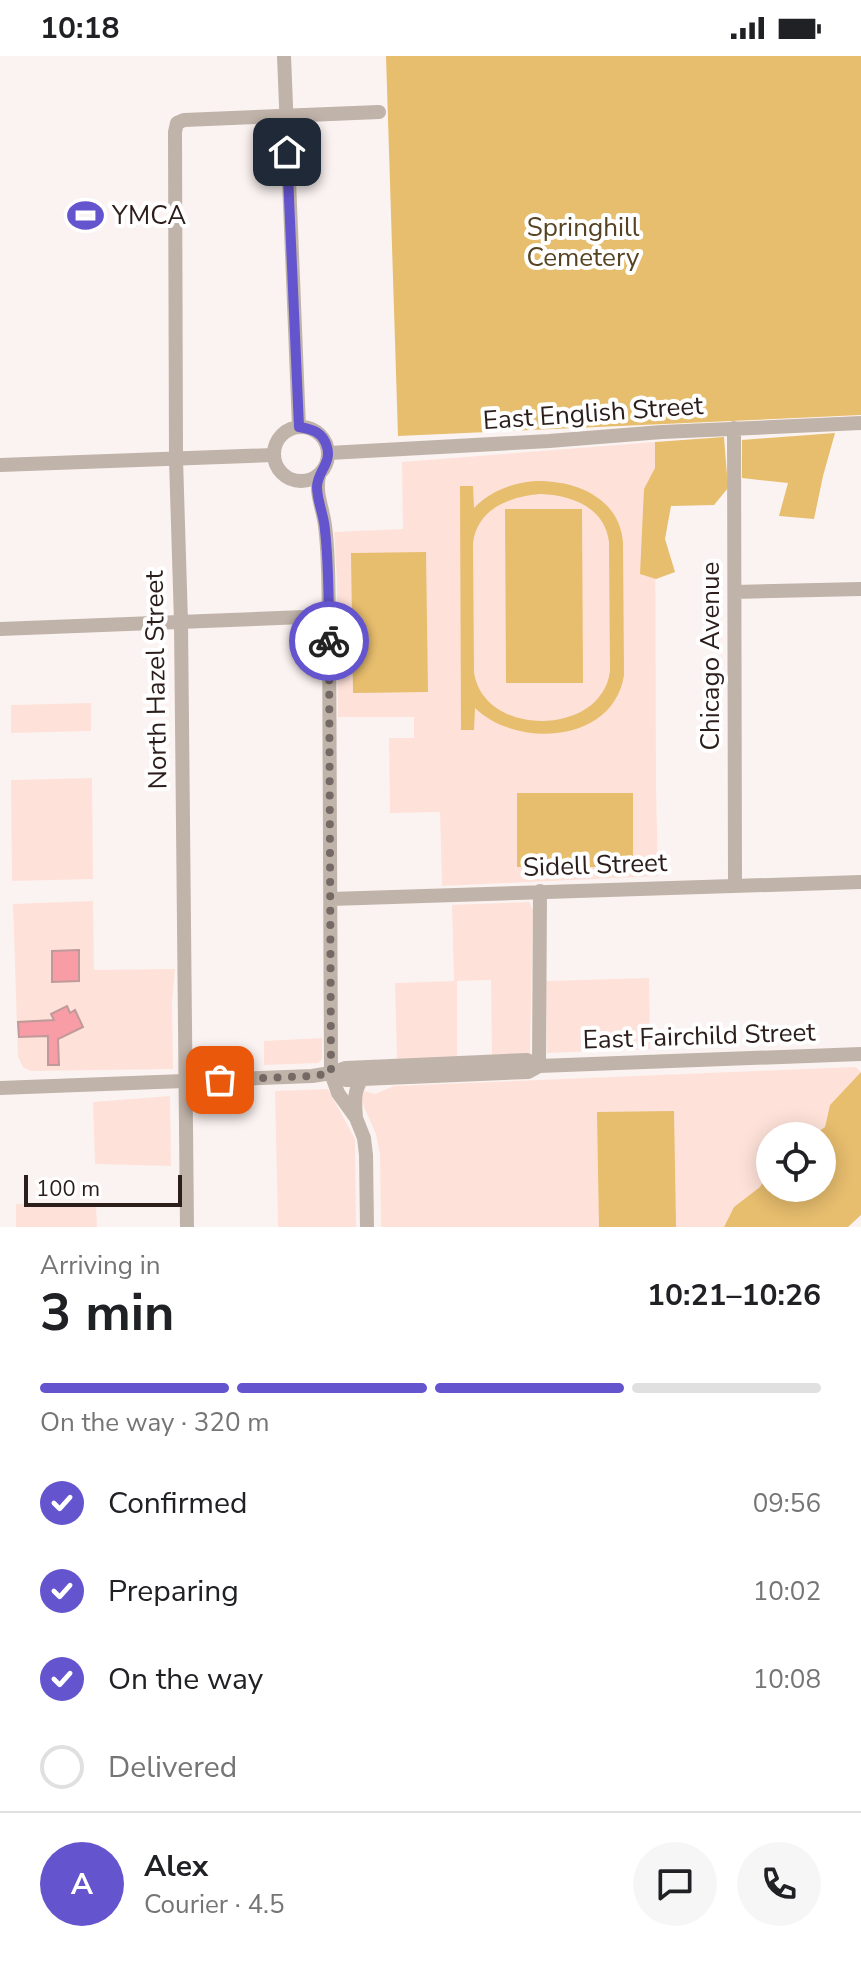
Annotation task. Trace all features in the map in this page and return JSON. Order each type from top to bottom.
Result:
[{"type":"street","points":[[284,56],[299,427]]},
{"type":"street","points":[[286,115],[379,112]]},
{"type":"street","name":"North Hazel Street","points":[[187,1227],[181,622],[176,459],[175,132],[177,123],[184,120],[286,115]]},
{"type":"street","name":"East English Street","points":[[329,453],[861,423]]},
{"type":"street","points":[[319,476],[304,481],[285,476],[273,455],[280,436],[299,427],[310,428],[325,440],[329,453],[328,462],[319,476],[318,496],[327,545],[329,616],[331,1073],[338,1093],[356,1118],[364,1138],[367,1227]]},
{"type":"street","name":"Chicago Avenue","points":[[734,428],[735,885]]},
{"type":"street","points":[[0,465],[273,455]]},
{"type":"street","points":[[735,592],[861,589]]},
{"type":"street","points":[[0,629],[329,616]]},
{"type":"street","name":"Sidell Street","points":[[331,899],[861,882]]},
{"type":"street","points":[[539,1066],[540,891]]},
{"type":"street","name":"East Fairchild Street","points":[[331,1073],[346,1080],[528,1072],[539,1066],[861,1054]]},
{"type":"street","name":"East Fairchild Street","points":[[0,1088],[275,1078],[331,1073],[346,1068],[527,1060],[539,1066]]},
{"type":"street","points":[[356,1118],[354,1098],[362,1079]]},
{"type":"shaded area","points":[[655,442],[658,876],[442,886],[440,812],[390,813],[389,738],[414,738],[414,717],[338,717],[334,532],[403,529],[402,462]]},
{"type":"shaded area","points":[[91,703],[91,731],[11,733],[11,705]]},
{"type":"shaded area","points":[[92,778],[93,879],[12,881],[11,780]]},
{"type":"shaded area","points":[[93,901],[94,970],[175,969],[173,1069],[31,1071],[23,1067],[18,1057],[13,904]]},
{"type":"shaded area","points":[[529,902],[533,910],[530,1054],[492,1055],[491,980],[457,981],[457,1057],[397,1059],[395,983],[454,981],[452,905]]},
{"type":"shaded area","points":[[649,978],[650,1049],[547,1053],[546,981]]},
{"type":"shaded area","points":[[322,1038],[322,1059],[318,1063],[264,1065],[264,1041]]},
{"type":"shaded area","points":[[856,1067],[861,1072],[830,1105],[826,1122],[756,1122],[756,1190],[734,1207],[724,1227],[381,1227],[380,1155],[376,1134],[361,1100],[364,1091],[375,1094],[394,1086]]},
{"type":"shaded area","points":[[328,1089],[355,1139],[356,1227],[278,1227],[275,1091]]},
{"type":"shaded area","points":[[170,1096],[171,1166],[95,1164],[93,1102]]},
{"type":"shaded area","points":[[16,1204],[96,1205],[97,1227],[16,1227]]},
{"type":"green space","name":"Springhill Cemetery","points":[[386,56],[861,56],[861,415],[398,436]]},
{"type":"green space","points":[[835,433],[814,519],[779,516],[788,483],[742,478],[742,440]]},
{"type":"green space","points":[[724,437],[728,488],[714,505],[671,506],[665,539],[675,572],[656,579],[640,574],[644,489],[655,468],[655,442]]},
{"type":"green space","points":[[550,481],[592,494],[613,513],[620,526],[623,542],[624,675],[616,698],[602,715],[584,726],[538,734],[515,730],[493,721],[475,708],[474,730],[461,730],[460,486],[473,486],[474,508],[494,493],[526,482]],"holes":[[[529,495],[553,495],[585,506],[594,512],[606,530],[609,542],[610,671],[602,693],[587,708],[566,718],[542,721],[519,718],[498,709],[482,694],[474,672],[473,543],[481,521],[497,506]]]},
{"type":"green space","points":[[505,509],[582,509],[583,683],[506,683]]},
{"type":"green space","points":[[426,552],[428,692],[353,693],[351,553]]},
{"type":"green space","points":[[517,793],[633,793],[633,867],[517,867]]},
{"type":"green space","points":[[861,1072],[861,1215],[848,1227],[724,1227],[734,1207],[756,1190],[756,1202],[836,1202],[836,1122],[826,1122],[830,1105]]},
{"type":"green space","points":[[674,1111],[676,1227],[599,1227],[597,1112]]},
{"type":"building","points":[[79,950],[79,981],[52,982],[52,951]]},
{"type":"building","points":[[67,1006],[70,1013],[75,1010],[83,1027],[58,1039],[59,1065],[48,1065],[48,1036],[19,1037],[18,1022],[54,1020],[51,1014]]},
{"type":"way so far","points":[[220,1080],[331,1073],[329,641]]},
{"type":"place","name":"YMCA","points":[[86,215]]},
{"type":"route","points":[[287,152],[299,427],[319,433],[329,453],[317,486],[327,545],[329,641]]}]
